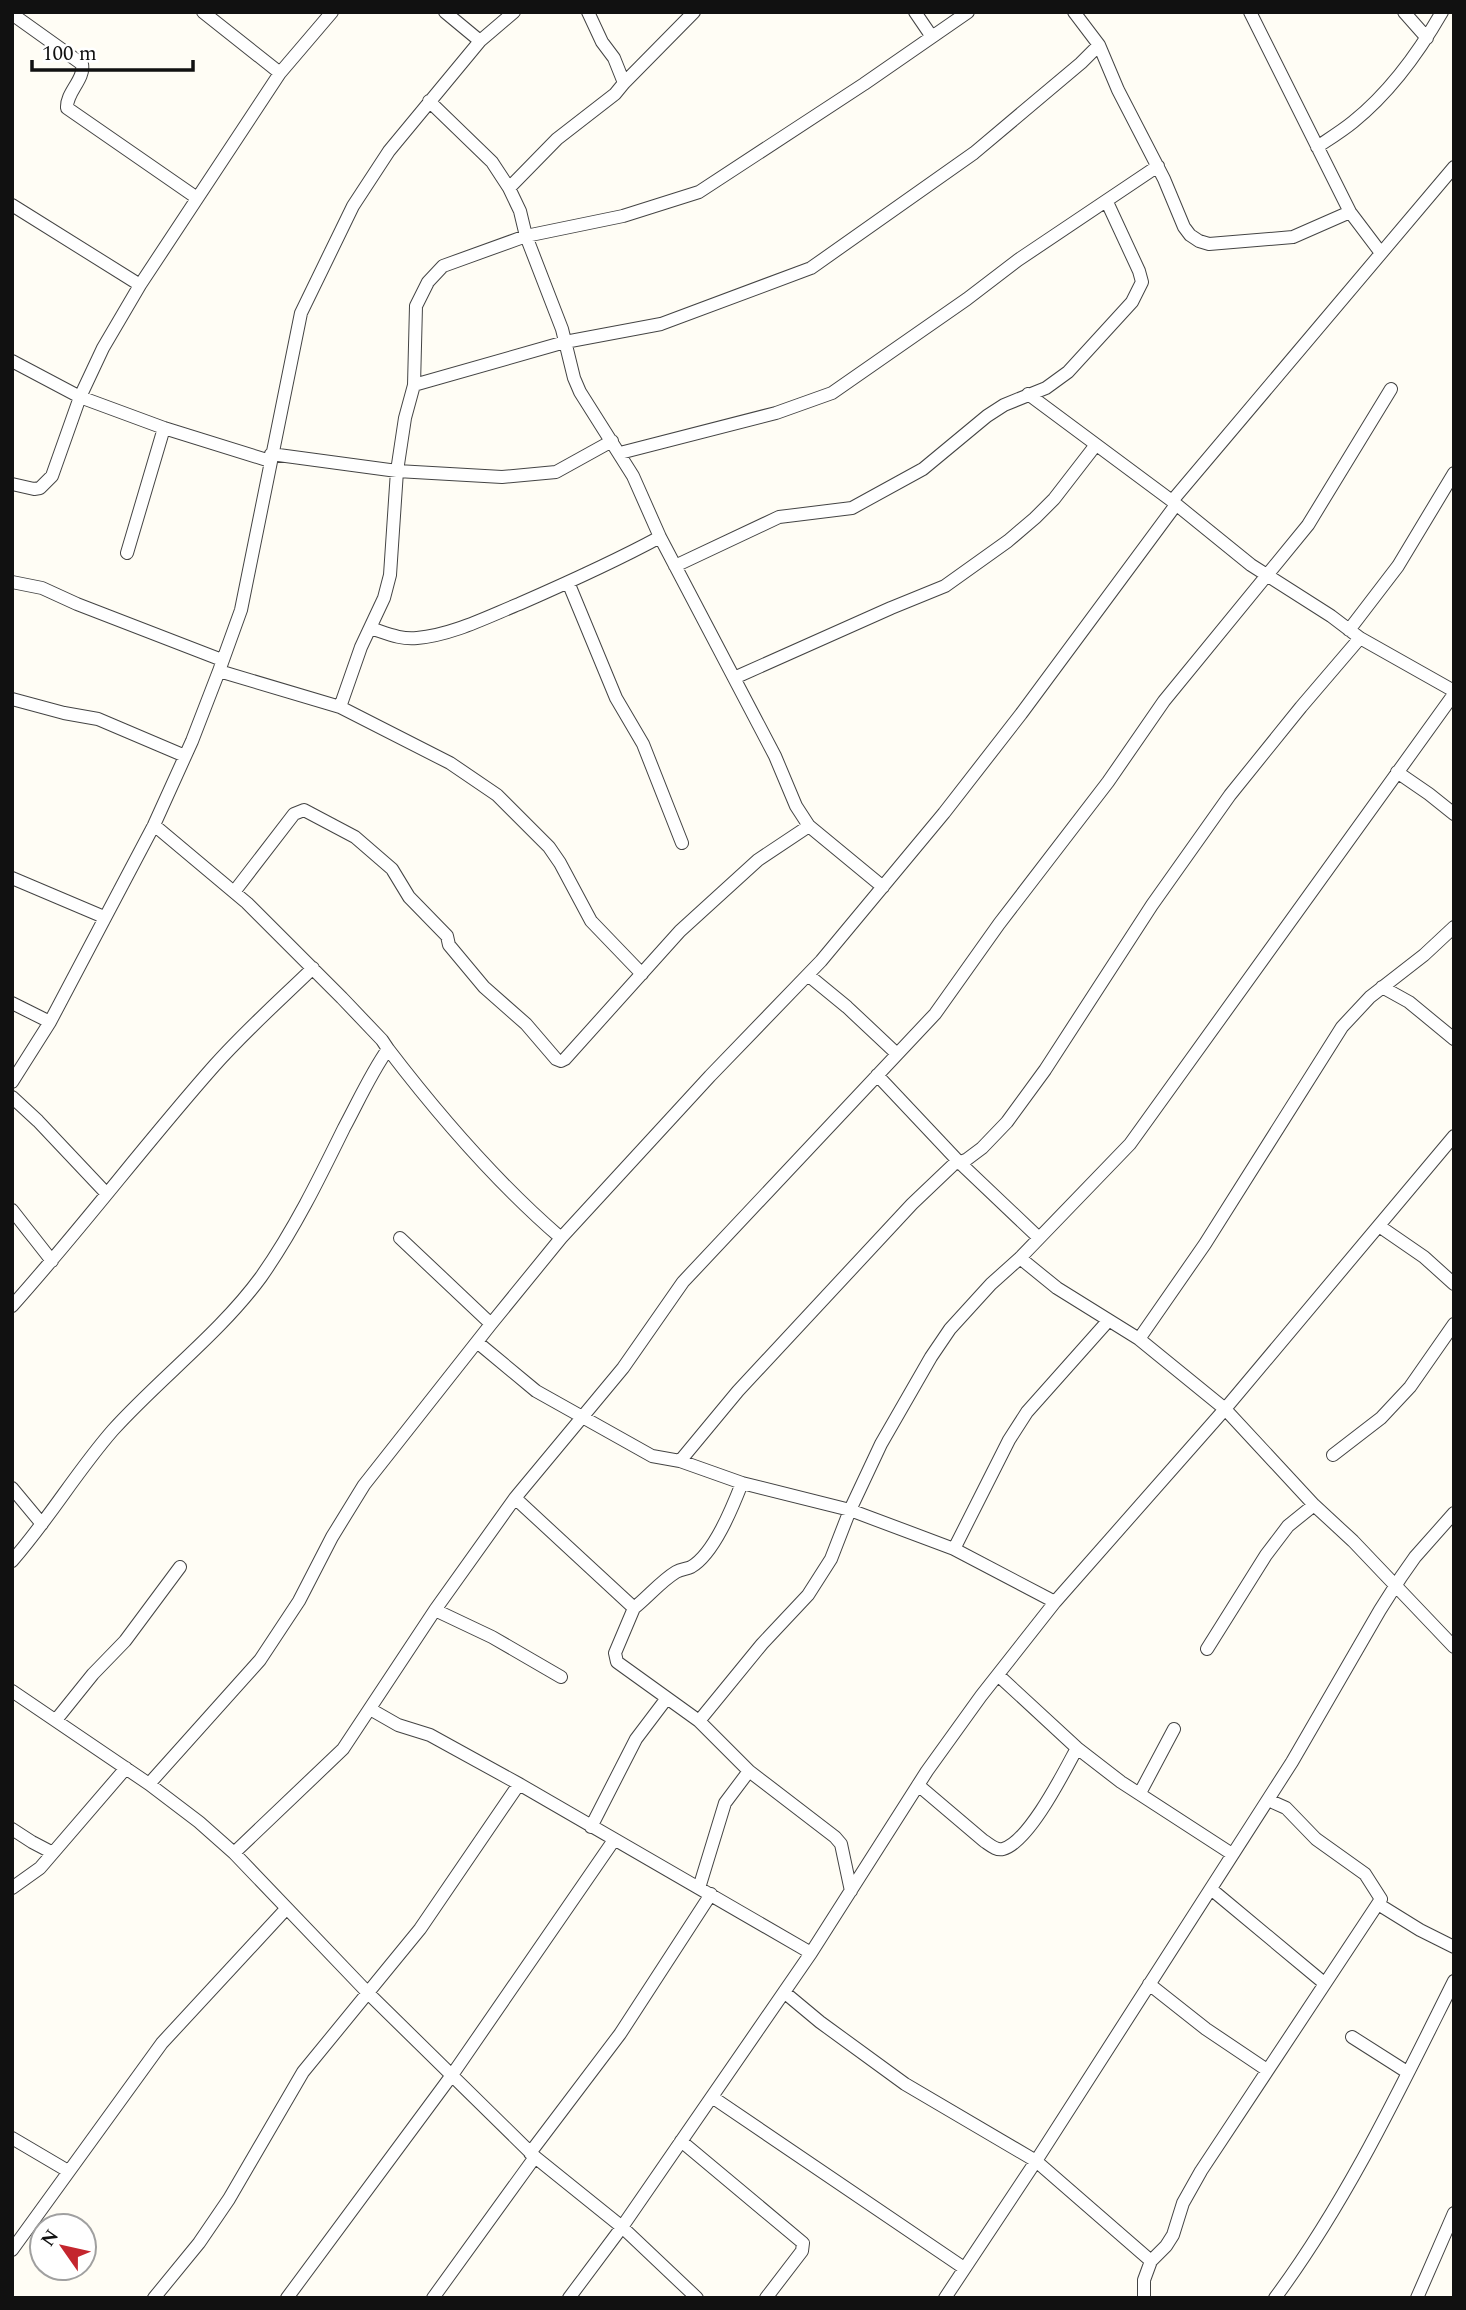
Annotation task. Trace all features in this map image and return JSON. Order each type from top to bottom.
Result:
[{"type":"street","points":[[202,12],[280,73]]},
{"type":"street","points":[[12,484],[34,489],[46,484],[52,475],[80,397],[103,348],[140,285],[280,73],[332,12]]},
{"type":"street","points":[[445,12],[480,41]]},
{"type":"street","points":[[12,1082],[50,1022],[153,825],[185,756],[221,666],[241,610],[302,313],[353,206],[389,151],[480,41],[514,12]]},
{"type":"street","points":[[588,12],[602,42],[614,58],[624,83]]},
{"type":"street","points":[[509,188],[558,139],[615,94],[694,12]]},
{"type":"street","points":[[915,12],[932,37]]},
{"type":"street","points":[[340,706],[352,670],[384,598],[390,575],[397,471],[405,418],[414,385],[416,306],[428,282],[443,266],[526,236],[623,216],[699,192],[968,12]]},
{"type":"street","points":[[1074,12],[1099,45],[1118,90],[1190,235],[1209,244],[1293,237],[1350,212]]},
{"type":"street","points":[[1250,12],[1350,212],[1381,253]]},
{"type":"street","points":[[1404,12],[1427,38]]},
{"type":"street","points":[[1317,147],[1354,122],[1400,74],[1427,38],[1442,12]]},
{"type":"street","points":[[12,14],[82,64],[83,71],[67,99],[66,108],[197,198]]},
{"type":"street","points":[[414,385],[565,342],[661,324],[811,268],[974,153],[1099,45]]},
{"type":"street","points":[[429,101],[492,162],[509,188],[520,211],[526,236],[565,342],[580,392],[633,476],[660,537],[775,756],[796,806],[809,826],[883,887]]},
{"type":"street","points":[[620,453],[776,413],[832,393],[1018,260],[1158,166]]},
{"type":"street","points":[[149,1783],[260,1660],[299,1601],[332,1537],[364,1485],[491,1324],[561,1238],[710,1076],[808,975],[883,887],[1021,714],[1173,503],[1454,167]]},
{"type":"street","points":[[676,566],[779,517],[852,508],[923,469],[987,416],[1028,394],[1046,388],[1068,372],[1132,302],[1142,282],[1107,202]]},
{"type":"street","points":[[12,205],[140,285]]},
{"type":"street","points":[[12,361],[80,397],[164,428],[271,457],[397,471],[502,477],[556,472],[612,440]]},
{"type":"street","points":[[234,1853],[343,1749],[435,1610],[515,1498],[623,1368],[683,1282],[935,1014],[999,924],[1108,782],[1164,701],[1308,525],[1391,389]]},
{"type":"street","points":[[699,1721],[762,1644],[808,1595],[831,1559],[850,1510],[881,1444],[931,1357],[958,1320],[991,1284],[1020,1258],[1130,1144],[1397,772],[1452,688],[1355,634],[1266,574],[1028,394]]},
{"type":"street","points":[[127,554],[164,428]]},
{"type":"street","points":[[734,678],[945,586],[1035,518],[1054,499],[1095,446]]},
{"type":"street","points":[[680,1461],[738,1391],[912,1203],[954,1164],[982,1148],[1007,1122],[1045,1070],[1152,905],[1230,795],[1301,707],[1355,634],[1454,473]]},
{"type":"street","points":[[370,628],[403,638],[428,637],[477,622],[611,564],[660,537]]},
{"type":"street","points":[[12,582],[42,588],[221,666],[340,706],[450,763],[497,795],[549,847],[591,921],[642,974]]},
{"type":"street","points":[[568,582],[616,698],[643,744],[682,843]]},
{"type":"street","points":[[12,699],[98,719],[185,756]]},
{"type":"street","points":[[1397,772],[1454,814]]},
{"type":"street","points":[[234,892],[294,814],[303,810],[355,837],[385,862],[409,897],[447,936],[449,945],[484,987],[526,1024],[556,1059],[561,1061],[680,931],[758,860],[809,826]]},
{"type":"street","points":[[153,825],[234,892],[313,968],[382,1040],[467,1146],[529,1210],[561,1238]]},
{"type":"street","points":[[12,878],[104,917]]},
{"type":"street","points":[[1139,1339],[1205,1244],[1342,1027],[1382,987],[1424,955],[1454,927]]},
{"type":"street","points":[[12,1306],[216,1063],[313,968]]},
{"type":"street","points":[[808,975],[897,1054]]},
{"type":"street","points":[[1382,987],[1409,1002],[1454,1039]]},
{"type":"street","points":[[12,1003],[50,1022]]},
{"type":"street","points":[[12,1560],[112,1432],[225,1318],[260,1278],[302,1211],[388,1049]]},
{"type":"street","points":[[877,1075],[959,1163],[1039,1238]]},
{"type":"street","points":[[12,1097],[106,1193]]},
{"type":"street","points":[[569,2298],[622,2227],[811,1953],[918,1785],[981,1696],[1055,1602],[1225,1409],[1454,1136]]},
{"type":"street","points":[[12,1210],[52,1261]]},
{"type":"street","points":[[1379,1226],[1424,1257],[1454,1283]]},
{"type":"street","points":[[400,1238],[491,1324]]},
{"type":"street","points":[[1020,1258],[1057,1288],[1139,1339],[1225,1409],[1314,1505],[1353,1541],[1454,1647]]},
{"type":"street","points":[[954,1549],[1009,1440],[1027,1412],[1108,1321]]},
{"type":"street","points":[[1333,1455],[1381,1418],[1410,1387],[1454,1324]]},
{"type":"street","points":[[477,1342],[536,1391],[652,1455],[680,1461],[742,1483],[850,1510],[954,1549],[1055,1602]]},
{"type":"street","points":[[742,1483],[720,1533],[705,1554],[692,1566],[669,1577],[634,1608],[615,1657],[699,1721],[749,1771],[835,1837],[841,1844],[851,1891]]},
{"type":"street","points":[[12,1488],[42,1524]]},
{"type":"street","points":[[515,1498],[634,1608]]},
{"type":"street","points":[[1207,1650],[1266,1555],[1288,1526],[1314,1505]]},
{"type":"street","points":[[945,2298],[1268,1800],[1380,1610],[1415,1557],[1454,1513]]},
{"type":"street","points":[[56,1720],[93,1674],[125,1642],[180,1567]]},
{"type":"street","points":[[435,1610],[492,1637],[561,1677]]},
{"type":"street","points":[[999,1676],[1077,1748],[1232,1854]]},
{"type":"street","points":[[12,1691],[149,1783],[234,1853],[369,1994],[533,2155],[622,2227],[697,2298]]},
{"type":"street","points":[[591,1826],[636,1739],[667,1698]]},
{"type":"street","points":[[370,1709],[398,1725],[430,1735],[519,1784],[811,1953]]},
{"type":"street","points":[[1140,1793],[1174,1729]]},
{"type":"street","points":[[918,1785],[984,1841],[999,1850],[1004,1849],[1040,1814],[1077,1748]]},
{"type":"street","points":[[12,1888],[40,1868],[126,1768]]},
{"type":"street","points":[[699,1888],[725,1803],[749,1771]]},
{"type":"street","points":[[154,2298],[200,2243],[229,2199],[303,2072],[420,1929],[519,1784]]},
{"type":"street","points":[[1144,2298],[1144,2280],[1151,2261],[1173,2235],[1183,2203],[1201,2171],[1381,1899],[1365,1874],[1316,1839],[1286,1808],[1268,1800]]},
{"type":"street","points":[[12,1829],[53,1853]]},
{"type":"street","points":[[286,2298],[452,2075],[614,1840]]},
{"type":"street","points":[[1211,1889],[1324,1983]]},
{"type":"street","points":[[433,2298],[620,2034],[711,1894]]},
{"type":"street","points":[[1378,1904],[1454,1947]]},
{"type":"street","points":[[12,2250],[162,2043],[286,1909]]},
{"type":"street","points":[[1275,2298],[1307,2255],[1339,2203],[1454,1981]]},
{"type":"street","points":[[1149,1984],[1206,2029],[1267,2070]]},
{"type":"street","points":[[784,1992],[905,2084],[1036,2161],[1151,2261]]},
{"type":"street","points":[[1352,2037],[1408,2072]]},
{"type":"street","points":[[712,2097],[964,2268]]},
{"type":"street","points":[[12,2138],[68,2171]]},
{"type":"street","points":[[681,2141],[803,2243],[802,2251],[766,2298]]},
{"type":"street","points":[[1417,2298],[1454,2213]]}]
